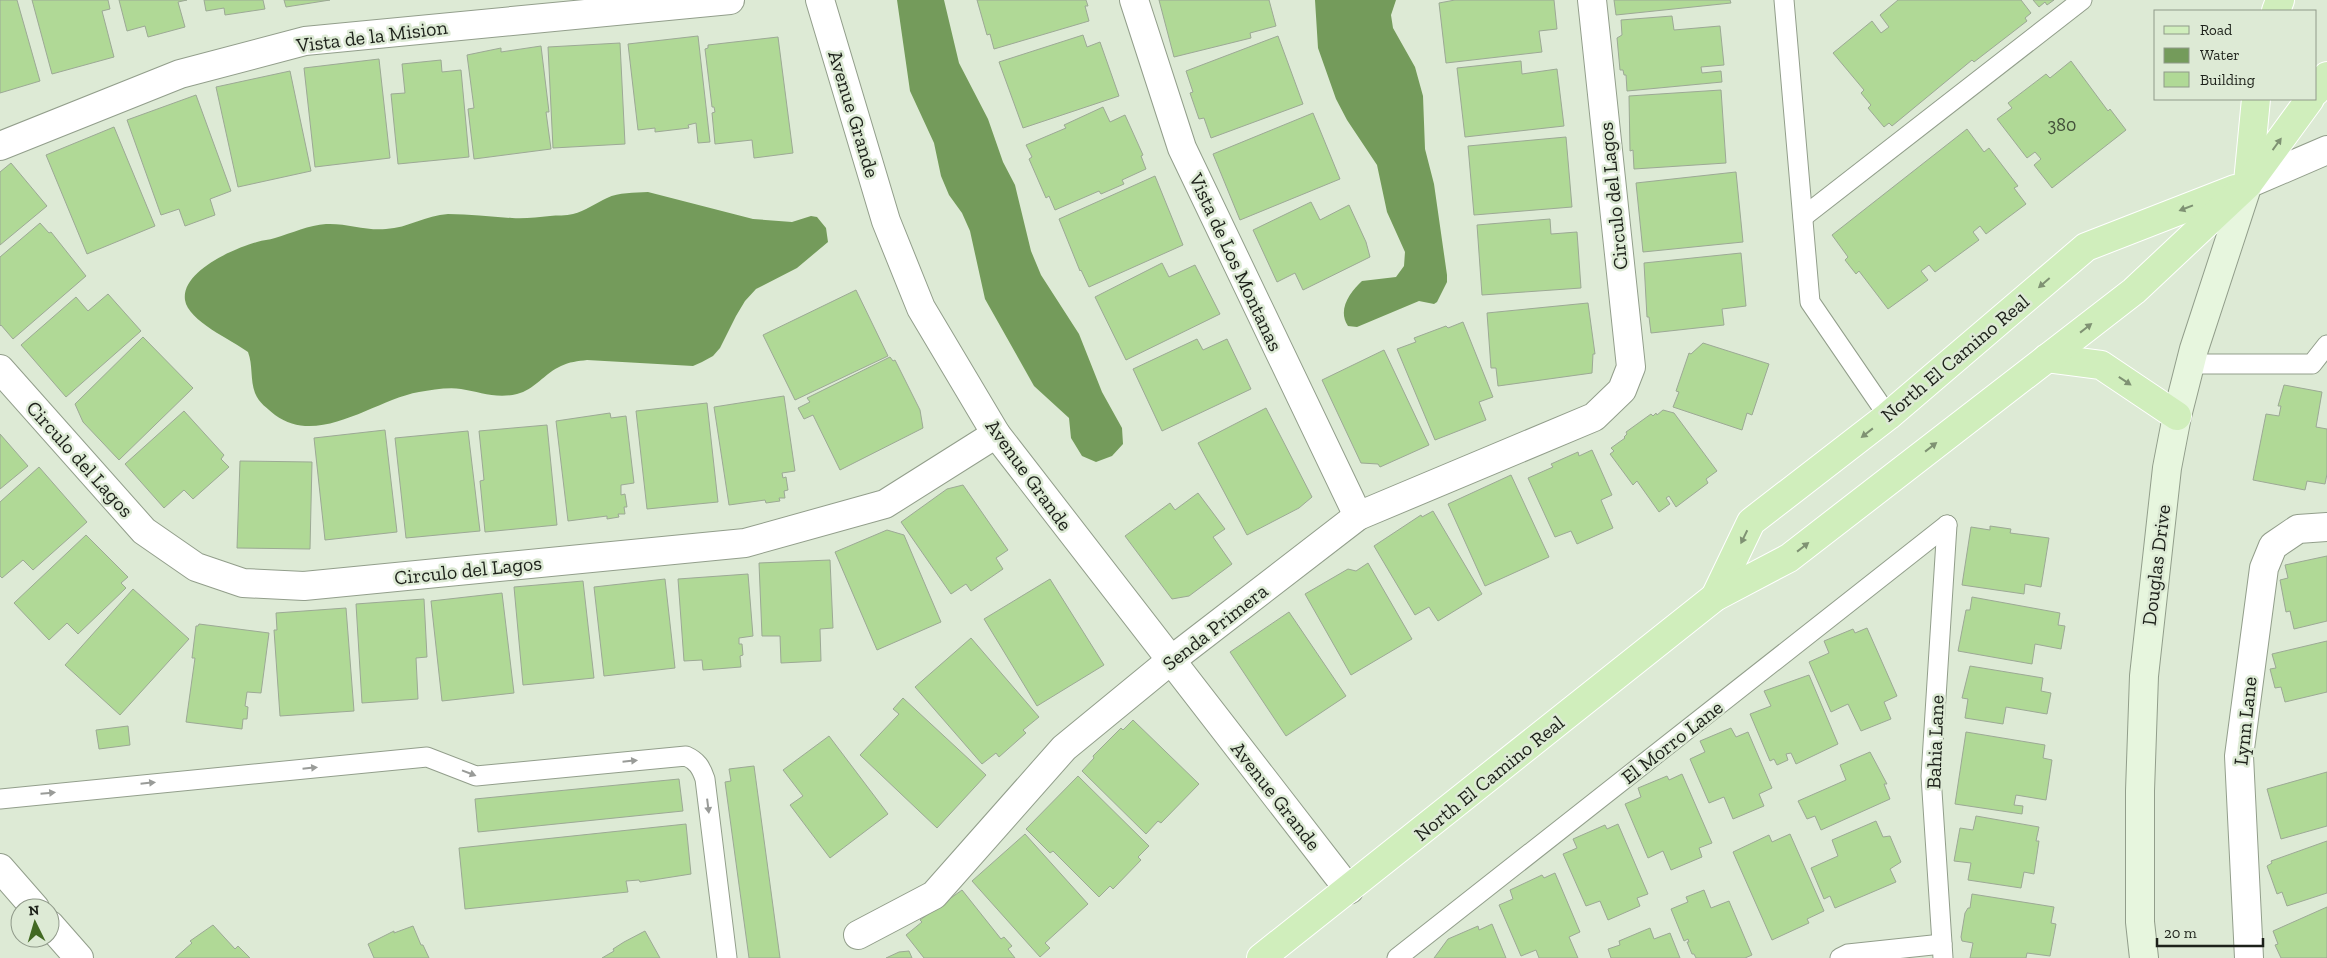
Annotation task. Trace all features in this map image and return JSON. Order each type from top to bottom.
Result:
[{"type":"main road","points":[[2317,90],[2327,76]]},
{"type":"main road","name":"Douglas Drive","points":[[2144,958],[2140,922],[2140,792],[2144,676],[2158,543],[2177,416],[2194,349],[2248,184],[2256,100]]},
{"type":"main road","name":"Douglas Drive","points":[[2248,184],[2309,100]]},
{"type":"main road","name":"North El Camino Real","points":[[1261,958],[1349,890],[1715,597],[1789,558],[2134,291],[2248,184]]},
{"type":"main road","name":"North El Camino Real","points":[[1715,597],[1751,522],[1888,416],[2086,247],[2248,184]]},
{"type":"main road","points":[[2047,358],[2100,365],[2177,416]]},
{"type":"street","name":"Vista de la Mision","points":[[0,146],[180,74],[305,41],[730,0]]},
{"type":"street","name":"Avenue Grande","points":[[820,0],[886,221],[921,308],[996,434],[1349,890]]},
{"type":"street","name":"Vista de Los Montanas","points":[[1134,0],[1182,148],[1358,516]]},
{"type":"street","name":"Circulo del Lagos","points":[[1592,0],[1631,367],[1622,390]]},
{"type":"street","name":"North El Camino Real","points":[[2248,184],[2327,150]]},
{"type":"street","name":"Circulo del Lagos","points":[[0,369],[144,531],[196,567],[243,583],[304,586],[745,543],[885,504],[996,434]]},
{"type":"street","name":"Senda Primera","points":[[858,935],[934,895],[1064,748],[1170,661],[1358,516],[1594,417],[1622,390]]},
{"type":"street","name":"Lynn Lane","points":[[2249,958],[2238,756],[2264,568],[2273,546],[2298,529],[2327,527]]},
{"type":"street","points":[[0,868],[26,898]]},
{"type":"street","points":[[60,936],[79,958]]},
{"type":"lane","points":[[1784,0],[1810,302],[1888,416]]},
{"type":"lane","points":[[1803,217],[2082,0]]},
{"type":"lane","points":[[2191,364],[2312,364],[2327,345]]},
{"type":"lane","name":"Bahia Lane","points":[[1943,951],[1931,776],[1947,525]]},
{"type":"lane","name":"El Morro Lane","points":[[1397,958],[1947,525]]},
{"type":"lane","points":[[0,799],[427,757],[476,776],[686,756],[695,760],[702,769],[705,779],[727,958]]},
{"type":"lane","points":[[1840,958],[1848,954],[1943,951]]},
{"type":"water","points":[[897,0],[944,0],[959,63],[988,119],[1003,162],[1015,185],[1031,251],[1041,275],[1079,334],[1102,392],[1122,428],[1123,444],[1112,456],[1096,462],[1082,456],[1071,438],[1069,418],[1034,386],[985,299],[970,231],[962,213],[949,195],[941,176],[934,143],[910,91]]},
{"type":"water","points":[[1315,0],[1396,0],[1391,15],[1393,28],[1415,67],[1423,96],[1425,149],[1434,184],[1447,275],[1447,282],[1437,302],[1434,304],[1419,301],[1357,327],[1348,326],[1345,320],[1344,308],[1349,296],[1362,281],[1396,277],[1404,266],[1405,252],[1387,212],[1377,165],[1347,120],[1336,99],[1318,48]]},
{"type":"water","points":[[648,192],[753,219],[792,222],[811,216],[817,217],[826,228],[828,242],[797,268],[756,289],[745,301],[720,348],[713,356],[693,366],[577,361],[555,369],[529,389],[517,394],[495,395],[456,388],[429,390],[402,397],[328,424],[310,426],[292,424],[275,415],[259,400],[253,388],[248,352],[202,323],[188,308],[185,300],[186,289],[191,280],[200,270],[223,255],[259,241],[273,239],[313,226],[334,224],[386,229],[448,214],[517,218],[567,215],[582,211],[612,196]]},
{"type":"building","points":[[0,0],[17,0],[40,81],[0,93]]},
{"type":"building","points":[[32,0],[108,0],[110,9],[102,11],[114,57],[52,74]]},
{"type":"building","points":[[119,0],[187,0],[178,2],[185,27],[148,37],[145,26],[127,31]]},
{"type":"building","points":[[204,0],[263,0],[265,9],[225,15],[224,8],[206,11]]},
{"type":"building","points":[[284,0],[330,0],[286,7]]},
{"type":"building","points":[[977,0],[1086,0],[1088,6],[1085,6],[1089,21],[994,49],[990,34],[987,35]]},
{"type":"building","points":[[1159,0],[1269,0],[1276,26],[1250,33],[1251,38],[1174,57]]},
{"type":"building","points":[[1455,0],[1554,0],[1557,29],[1539,31],[1542,52],[1446,63],[1439,3]]},
{"type":"building","points":[[1614,0],[1730,0],[1731,3],[1616,15]]},
{"type":"building","points":[[1898,0],[2021,0],[2031,13],[2025,18],[2027,21],[1974,62],[1972,60],[1892,126],[1889,123],[1884,127],[1868,108],[1871,105],[1861,93],[1864,90],[1833,53],[1872,21],[1881,33],[1889,27],[1880,15]]},
{"type":"building","points":[[2033,0],[2054,0],[2047,5],[2045,2],[2039,7]]},
{"type":"building","points":[[1672,16],[1674,30],[1720,26],[1724,65],[1701,67],[1702,73],[1721,71],[1722,82],[1627,91],[1626,75],[1624,75],[1623,70],[1620,70],[1617,38],[1622,35],[1621,20]]},
{"type":"building","points":[[1083,35],[1087,47],[1100,42],[1119,96],[1023,128],[999,62]]},
{"type":"building","points":[[698,36],[710,142],[698,143],[696,123],[688,125],[689,128],[655,132],[655,128],[638,130],[628,44]]},
{"type":"building","points":[[1278,36],[1303,104],[1211,138],[1204,118],[1199,119],[1190,93],[1193,92],[1186,71]]},
{"type":"building","points":[[778,37],[793,153],[754,158],[752,140],[715,144],[712,113],[715,112],[714,107],[712,107],[705,49],[708,48],[708,45]]},
{"type":"building","points":[[620,43],[625,144],[553,148],[548,47]]},
{"type":"building","points":[[541,46],[549,112],[546,112],[551,149],[474,159],[468,109],[474,108],[467,55],[501,48],[501,52]]},
{"type":"building","points":[[379,59],[390,158],[315,167],[304,68]]},
{"type":"building","points":[[441,60],[442,72],[461,70],[469,157],[398,164],[391,94],[405,93],[402,64]]},
{"type":"building","points":[[1521,61],[1522,74],[1557,69],[1564,126],[1465,137],[1457,68]]},
{"type":"building","points":[[2071,61],[2108,111],[2110,109],[2126,130],[2052,188],[2034,165],[2041,159],[2035,152],[2027,158],[1997,119],[2012,108],[2008,103],[2046,74],[2050,78]]},
{"type":"building","points":[[290,71],[311,171],[238,187],[216,87]]},
{"type":"building","points":[[1721,90],[1726,163],[1634,169],[1633,150],[1630,151],[1629,96]]},
{"type":"building","points":[[196,95],[231,191],[210,199],[215,215],[185,226],[179,209],[161,215],[127,120]]},
{"type":"building","points":[[1103,107],[1110,122],[1125,115],[1143,155],[1141,156],[1146,169],[1122,180],[1124,184],[1101,194],[1099,191],[1055,210],[1049,196],[1046,198],[1029,159],[1032,157],[1026,145],[1066,128],[1064,125]]},
{"type":"building","points":[[1313,113],[1340,179],[1240,220],[1213,154]]},
{"type":"building","points":[[114,127],[155,226],[87,254],[46,155]]},
{"type":"building","points":[[1967,129],[1984,152],[1989,148],[2018,186],[2014,188],[2026,204],[1986,234],[1980,226],[1973,232],[1979,240],[1935,272],[1929,265],[1921,271],[1928,280],[1888,309],[1859,271],[1856,274],[1845,260],[1848,257],[1832,235]]},
{"type":"building","points":[[1566,137],[1572,207],[1474,215],[1468,146]]},
{"type":"building","points":[[11,163],[47,206],[0,245],[0,172]]},
{"type":"building","points":[[1736,172],[1743,242],[1643,252],[1636,183]]},
{"type":"building","points":[[1155,176],[1183,245],[1089,287],[1080,271],[1059,219]]},
{"type":"building","points":[[1311,202],[1320,220],[1349,205],[1366,242],[1370,257],[1303,290],[1295,273],[1277,282],[1253,230]]},
{"type":"building","points":[[1550,219],[1551,234],[1577,232],[1581,288],[1482,295],[1477,225]]},
{"type":"building","points":[[40,223],[49,233],[51,232],[86,276],[13,339],[0,326],[0,257]]},
{"type":"building","points":[[1741,253],[1746,306],[1722,309],[1724,325],[1651,333],[1649,317],[1647,317],[1644,263]]},
{"type":"building","points":[[1162,263],[1169,277],[1195,265],[1220,314],[1126,360],[1095,297]]},
{"type":"building","points":[[856,290],[888,356],[795,400],[763,335]]},
{"type":"building","points":[[108,294],[141,331],[66,397],[21,345],[76,297],[88,311]]},
{"type":"building","points":[[1588,303],[1595,354],[1593,354],[1592,373],[1498,386],[1496,368],[1491,368],[1487,313]]},
{"type":"building","points":[[1463,322],[1493,397],[1479,402],[1486,420],[1435,440],[1397,349],[1416,342],[1414,338]]},
{"type":"building","points":[[143,337],[193,388],[119,460],[83,422],[75,404]]},
{"type":"building","points":[[1197,339],[1203,350],[1227,339],[1251,389],[1162,431],[1133,369]]},
{"type":"building","points":[[1703,343],[1769,364],[1752,415],[1747,413],[1742,430],[1673,407],[1679,392],[1676,391],[1689,353],[1691,354]]},
{"type":"building","points":[[1384,350],[1429,445],[1380,467],[1378,464],[1361,463],[1322,380]]},
{"type":"building","points":[[890,357],[893,361],[895,360],[920,410],[923,428],[840,470],[813,415],[804,419],[798,408],[810,402],[807,398]]},
{"type":"building","points":[[2284,385],[2322,392],[2316,427],[2327,429],[2327,474],[2325,484],[2307,481],[2305,490],[2253,480],[2266,414],[2279,416],[2281,406],[2278,406]]},
{"type":"building","points":[[784,396],[795,471],[782,473],[783,478],[786,477],[788,490],[784,491],[785,498],[779,498],[780,501],[766,503],[765,500],[729,505],[714,407]]},
{"type":"building","points":[[707,403],[718,502],[647,509],[636,411]]},
{"type":"building","points":[[1266,408],[1312,497],[1299,508],[1247,535],[1198,443]]},
{"type":"building","points":[[1663,410],[1674,413],[1717,471],[1706,479],[1708,483],[1676,507],[1669,496],[1666,498],[1670,504],[1659,512],[1637,481],[1633,485],[1610,454],[1614,451],[1611,448],[1625,438],[1626,432],[1651,414],[1653,416],[1656,413],[1657,415]]},
{"type":"building","points":[[184,411],[224,455],[221,459],[229,467],[193,499],[184,490],[164,508],[125,464]]},
{"type":"building","points":[[610,413],[611,418],[626,416],[634,483],[621,485],[621,495],[625,494],[627,507],[624,507],[625,514],[618,514],[619,517],[607,519],[607,516],[568,521],[556,421]]},
{"type":"building","points":[[547,425],[557,525],[485,532],[480,481],[484,480],[479,431]]},
{"type":"building","points":[[385,430],[397,532],[325,540],[314,438]]},
{"type":"building","points":[[468,431],[480,531],[406,538],[395,438]]},
{"type":"building","points":[[0,434],[28,466],[0,489]]},
{"type":"building","points":[[1592,450],[1612,495],[1601,500],[1613,528],[1577,544],[1571,531],[1555,537],[1528,478],[1553,467],[1551,464],[1578,452],[1579,456]]},
{"type":"building","points":[[240,461],[312,462],[310,549],[237,548]]},
{"type":"building","points":[[39,467],[87,522],[33,570],[23,560],[2,578],[0,576],[0,502]]},
{"type":"building","points":[[1511,475],[1549,557],[1485,586],[1448,504]]},
{"type":"building","points":[[963,485],[1008,550],[996,558],[1003,569],[971,591],[966,584],[951,594],[901,522],[947,489]]},
{"type":"building","points":[[1198,493],[1225,529],[1213,537],[1232,564],[1189,596],[1172,599],[1125,536],[1170,503],[1175,510]]},
{"type":"building","points":[[1433,511],[1482,594],[1438,621],[1429,607],[1415,615],[1374,546],[1421,515],[1422,517]]},
{"type":"building","points":[[1990,526],[2011,529],[2010,533],[2049,538],[2041,587],[2025,584],[2024,594],[1962,585],[1971,527],[1990,530]]},
{"type":"building","points":[[887,530],[904,535],[941,622],[877,650],[835,552]]},
{"type":"building","points":[[86,535],[128,577],[121,583],[126,588],[78,634],[67,623],[49,640],[14,603]]},
{"type":"building","points":[[2327,556],[2327,621],[2294,629],[2290,611],[2286,612],[2280,580],[2288,578],[2285,565]]},
{"type":"building","points":[[830,560],[833,628],[820,629],[821,661],[781,663],[780,636],[762,636],[759,563]]},
{"type":"building","points":[[1368,563],[1412,639],[1351,675],[1305,594],[1348,569],[1356,571]]},
{"type":"building","points":[[748,574],[753,636],[739,638],[739,644],[742,644],[743,655],[740,656],[741,667],[703,670],[702,660],[684,661],[678,579]]},
{"type":"building","points":[[665,579],[675,668],[604,676],[594,587]]},
{"type":"building","points":[[1050,579],[1104,665],[1037,706],[984,619]]},
{"type":"building","points":[[583,581],[594,678],[523,685],[514,587]]},
{"type":"building","points":[[133,589],[189,639],[120,715],[65,665]]},
{"type":"building","points":[[502,593],[514,693],[442,701],[431,601]]},
{"type":"building","points":[[1972,597],[2060,613],[2058,625],[2065,626],[2061,649],[2035,644],[2032,664],[1958,651],[1966,610],[1970,610]]},
{"type":"building","points":[[424,599],[427,657],[416,658],[418,699],[362,703],[356,604]]},
{"type":"building","points":[[346,608],[354,711],[280,716],[274,630],[277,630],[276,613]]},
{"type":"building","points":[[1289,612],[1346,696],[1286,736],[1230,652]]},
{"type":"building","points":[[199,624],[269,633],[261,693],[247,692],[245,706],[248,707],[247,719],[243,719],[242,729],[186,722],[195,658],[192,658],[196,626]]},
{"type":"building","points":[[1867,628],[1897,696],[1884,702],[1891,719],[1861,731],[1848,704],[1831,712],[1809,662],[1829,653],[1824,641],[1853,629],[1855,633]]},
{"type":"building","points":[[971,638],[1039,717],[1023,730],[1026,733],[999,757],[996,753],[982,764],[915,687]]},
{"type":"building","points":[[2327,641],[2327,692],[2285,702],[2281,687],[2275,688],[2270,669],[2276,668],[2272,654]]},
{"type":"building","points":[[1970,666],[2043,678],[2041,691],[2051,693],[2047,714],[2006,707],[2003,724],[1965,718],[1968,699],[1962,698]]},
{"type":"building","points":[[1809,675],[1838,744],[1796,764],[1791,753],[1786,754],[1788,760],[1777,765],[1774,759],[1770,761],[1750,714],[1771,706],[1764,691]]},
{"type":"building","points":[[903,698],[986,775],[937,828],[860,755],[899,714],[893,709]]},
{"type":"building","points":[[1133,720],[1199,784],[1161,823],[1158,821],[1146,834],[1082,771],[1094,758],[1093,756],[1121,728],[1123,730]]},
{"type":"building","points":[[128,726],[130,745],[99,749],[96,730]]},
{"type":"building","points":[[1731,728],[1736,737],[1748,732],[1772,788],[1759,794],[1764,806],[1733,819],[1724,797],[1709,803],[1690,759],[1705,752],[1700,741]]},
{"type":"building","points":[[1966,732],[2045,745],[2043,758],[2052,760],[2046,800],[2016,795],[2014,805],[2023,806],[2022,814],[1955,804]]},
{"type":"building","points":[[829,736],[888,814],[830,858],[790,805],[803,796],[783,770]]},
{"type":"building","points":[[1870,752],[1887,784],[1884,784],[1890,799],[1821,830],[1815,816],[1807,819],[1798,801],[1846,780],[1840,765]]},
{"type":"building","points":[[754,766],[780,958],[749,958],[725,782],[731,781],[729,769]]},
{"type":"building","points":[[2327,772],[2327,826],[2281,839],[2267,789]]},
{"type":"building","points":[[1682,774],[1712,843],[1699,848],[1702,857],[1671,870],[1663,851],[1648,858],[1625,804],[1641,797],[1638,788],[1667,776],[1669,780]]},
{"type":"building","points":[[1078,776],[1149,846],[1138,857],[1141,860],[1113,889],[1110,886],[1099,897],[1053,851],[1050,853],[1026,829]]},
{"type":"building","points":[[679,779],[683,811],[478,832],[475,799]]},
{"type":"building","points":[[1976,816],[2039,827],[2036,841],[2039,841],[2034,874],[2024,872],[2021,888],[1968,880],[1971,863],[1954,861],[1960,828],[1973,830]]},
{"type":"building","points":[[1876,821],[1883,837],[1890,836],[1901,862],[1890,869],[1896,882],[1835,908],[1830,896],[1824,899],[1811,868],[1838,856],[1832,840]]},
{"type":"building","points":[[686,824],[691,874],[640,882],[639,880],[626,881],[628,892],[465,909],[459,848]]},
{"type":"building","points":[[1618,824],[1648,894],[1637,898],[1640,906],[1608,920],[1600,901],[1586,906],[1563,854],[1577,848],[1573,839],[1605,825],[1607,829]]},
{"type":"building","points":[[1025,834],[1088,904],[1045,943],[1050,948],[1040,957],[972,881]]},
{"type":"building","points":[[1790,834],[1824,911],[1807,919],[1809,923],[1772,940],[1733,852],[1769,835],[1772,842]]},
{"type":"building","points":[[2327,841],[2327,893],[2287,906],[2282,892],[2277,894],[2267,866],[2272,863],[2271,861]]},
{"type":"building","points":[[1555,873],[1580,932],[1569,937],[1578,958],[1539,958],[1536,950],[1521,956],[1499,905],[1513,899],[1510,890],[1542,875],[1544,878]]},
{"type":"building","points":[[962,890],[1001,939],[1004,937],[1012,946],[1008,949],[1015,958],[924,958],[906,935],[922,922],[920,920]]},
{"type":"building","points":[[1704,890],[1711,908],[1729,901],[1752,955],[1745,958],[1696,958],[1692,954],[1687,942],[1689,942],[1688,939],[1684,941],[1671,909],[1688,902],[1686,897]]},
{"type":"building","points":[[1972,894],[2054,907],[2051,923],[2056,924],[2050,956],[2027,953],[2026,958],[1970,958],[1973,943],[1962,941],[1961,937],[1965,913],[1970,908]]},
{"type":"building","points":[[2327,907],[2327,958],[2281,958],[2275,945],[2278,944],[2273,931]]},
{"type":"building","points":[[1492,924],[1506,958],[1434,958],[1448,939],[1478,926],[1479,930]]},
{"type":"building","points":[[213,925],[235,949],[238,946],[250,958],[175,958],[192,943],[190,941]]},
{"type":"building","points":[[413,926],[429,958],[374,958],[368,944],[394,931],[394,933]]},
{"type":"building","points":[[1650,928],[1654,939],[1670,933],[1680,958],[1611,958],[1608,949],[1620,945],[1619,941]]},
{"type":"building","points":[[645,931],[660,958],[602,958],[624,942]]},
{"type":"building","points":[[909,951],[912,958],[886,958],[899,952]]}]
